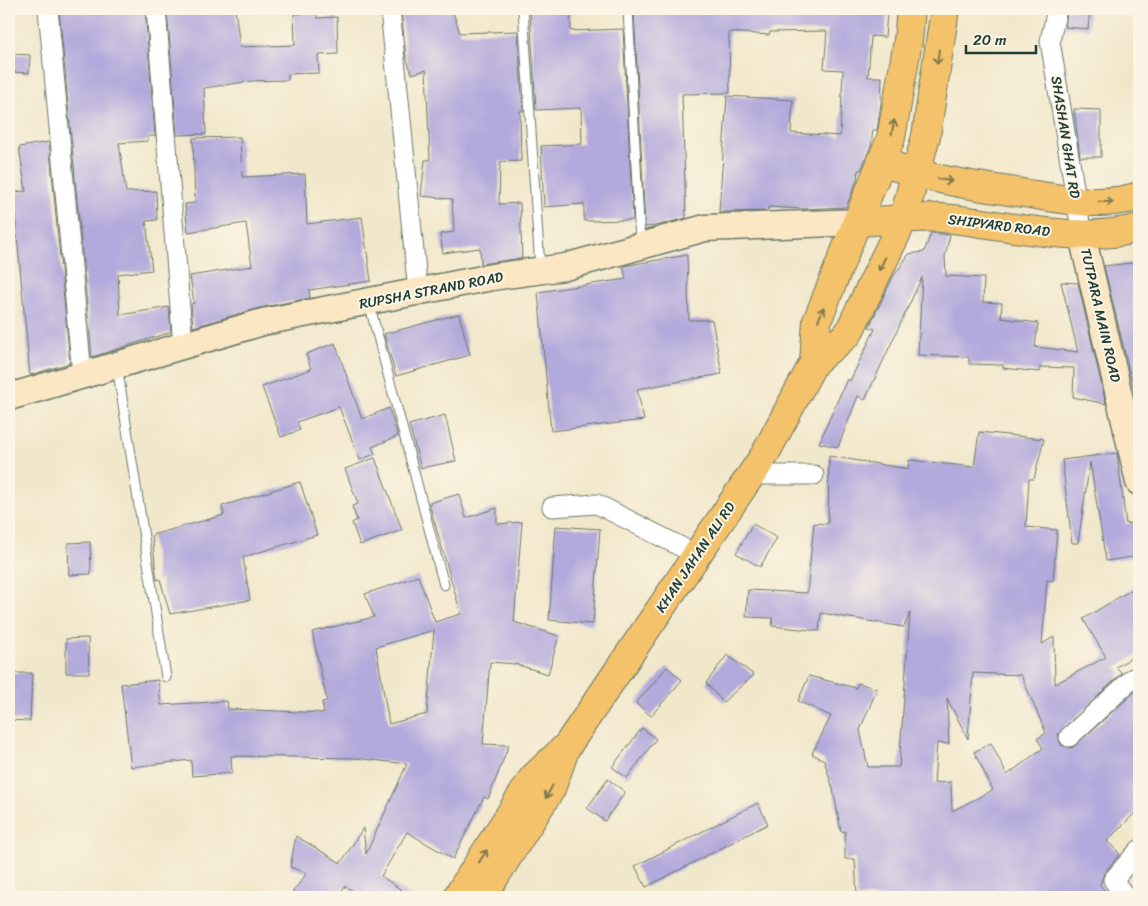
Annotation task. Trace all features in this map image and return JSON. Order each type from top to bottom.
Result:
[{"type":"main road","name":"KHAN JAHAN ALI RD","points":[[814,362],[817,321],[859,222],[891,138],[908,41],[911,9]]},
{"type":"main road","name":"KHAN JAHAN ALI RD","points":[[457,897],[533,778],[567,746],[764,456],[814,362],[848,334],[903,220],[926,136],[945,9]]},
{"type":"main road","points":[[882,162],[916,174],[1077,201],[1122,202],[1139,196]]},
{"type":"main road","name":"SHIPYARD ROAD","points":[[859,222],[940,218],[1082,235],[1119,234],[1139,228]]},
{"type":"main road","name":"KHAN JAHAN ALI RD","points":[[482,897],[551,790],[567,746]]},
{"type":"street","points":[[48,9],[82,375]]},
{"type":"street","points":[[156,9],[183,345]]},
{"type":"street","points":[[390,9],[418,292]]},
{"type":"street","name":"SHASHAN GHAT RD","points":[[1057,9],[1050,41],[1082,235]]},
{"type":"street","name":"RUPSHA STRAND ROAD","points":[[9,397],[263,322],[418,292],[565,267],[706,228],[859,222]]},
{"type":"street","name":"TUTPARA MAIN ROAD","points":[[1082,235],[1139,482]]},
{"type":"street","points":[[751,475],[814,475]]},
{"type":"street","points":[[552,507],[597,504],[697,556]]},
{"type":"street","points":[[1069,736],[1137,679]]},
{"type":"street","points":[[1126,897],[1113,880],[1139,850]]},
{"type":"lane","points":[[523,9],[540,271]]},
{"type":"lane","points":[[628,9],[640,246]]},
{"type":"lane","points":[[369,301],[444,585]]},
{"type":"lane","points":[[117,365],[166,677]]},
{"type":"building","points":[[59,9],[145,9],[155,136],[148,136],[148,141],[119,143],[126,192],[156,191],[157,220],[146,221],[152,270],[118,274],[120,315],[169,307],[171,332],[92,357]]},
{"type":"building","points":[[167,9],[235,9],[240,47],[295,45],[294,14],[317,13],[317,18],[337,17],[338,54],[318,55],[319,73],[288,74],[288,80],[251,81],[204,88],[206,134],[177,135]]},
{"type":"building","points":[[401,9],[452,9],[460,33],[518,31],[523,111],[520,111],[521,161],[500,162],[499,204],[520,203],[522,258],[481,264],[480,248],[443,253],[440,234],[454,232],[452,199],[421,196],[425,160],[430,160],[426,70],[412,74],[406,57]]},
{"type":"building","points":[[530,9],[570,9],[571,31],[623,29],[633,220],[584,221],[584,204],[544,207],[541,146],[582,144],[581,108],[536,110]]},
{"type":"building","points":[[634,9],[729,9],[795,14],[795,9],[843,9],[887,14],[885,37],[871,36],[868,77],[882,77],[877,130],[873,130],[871,145],[861,170],[858,170],[857,180],[846,207],[802,209],[768,207],[768,211],[719,212],[727,96],[793,100],[791,133],[840,136],[843,70],[824,69],[827,31],[770,32],[769,35],[729,32],[730,93],[682,94],[686,218],[645,227]]},
{"type":"building","points":[[1068,9],[1090,9],[1088,29],[1065,27]]},
{"type":"building","points":[[9,54],[30,55],[29,73],[9,72]]},
{"type":"building","points":[[1074,109],[1101,110],[1101,157],[1080,157]]},
{"type":"building","points":[[240,137],[242,177],[305,174],[307,224],[362,217],[371,281],[309,290],[310,298],[259,308],[193,327],[191,304],[194,303],[190,276],[252,266],[246,223],[188,232],[185,204],[195,203],[193,138]]},
{"type":"building","points":[[49,142],[70,363],[30,375],[13,192],[26,191],[19,147]]},
{"type":"building","points":[[931,233],[950,235],[945,256],[946,276],[984,278],[983,302],[1002,303],[1001,318],[1038,323],[1035,347],[1078,352],[1061,282],[1078,283],[1106,404],[1073,397],[1074,368],[1040,367],[1040,372],[1003,368],[1003,365],[969,364],[969,357],[918,355],[922,277],[865,400],[858,396],[838,447],[819,443],[847,379],[850,381],[875,329],[869,327],[893,277],[909,254],[924,252]]},
{"type":"building","points":[[687,255],[689,320],[712,320],[722,374],[637,389],[644,420],[551,431],[538,292],[626,279],[623,266]]},
{"type":"building","points":[[1139,262],[1139,411],[1104,266]]},
{"type":"building","points":[[459,314],[470,355],[396,376],[384,334]]},
{"type":"building","points":[[335,343],[362,419],[389,408],[398,436],[372,447],[375,454],[360,460],[339,407],[297,422],[300,430],[281,437],[262,387],[311,369],[306,354]]},
{"type":"building","points":[[445,415],[456,461],[421,468],[409,425]]},
{"type":"building","points":[[979,432],[1044,439],[1034,479],[1029,479],[1026,527],[1057,530],[1053,581],[1047,580],[1042,644],[1054,637],[1055,684],[1106,657],[1083,619],[1139,585],[1139,653],[1116,667],[1122,673],[1058,734],[1061,745],[1072,748],[1137,690],[1139,692],[1139,809],[1107,841],[1120,854],[1104,873],[1100,885],[1112,897],[857,897],[855,859],[845,859],[845,831],[841,832],[833,789],[824,760],[812,754],[831,716],[798,701],[809,676],[856,688],[858,683],[877,689],[860,730],[868,767],[899,767],[910,613],[904,627],[821,613],[819,631],[772,626],[773,618],[746,617],[748,590],[807,593],[814,523],[828,524],[829,456],[908,469],[909,460],[974,467]],"holes":[[[973,673],[1021,675],[1046,733],[1037,739],[1043,748],[1007,775],[991,743],[974,752],[993,790],[952,811],[951,782],[934,783],[937,743],[949,744],[947,698],[968,739]]]},
{"type":"building","points":[[1117,453],[1126,524],[1139,522],[1139,556],[1106,561],[1090,462],[1078,543],[1072,543],[1062,460]]},
{"type":"building","points":[[375,458],[402,530],[360,545],[352,523],[357,520],[352,506],[358,504],[345,469]]},
{"type":"building","points":[[300,482],[317,535],[243,557],[250,600],[170,614],[160,579],[157,580],[152,535],[224,515],[222,506]]},
{"type":"building","points":[[459,494],[466,518],[497,508],[497,524],[522,522],[514,622],[559,636],[548,674],[515,664],[490,662],[483,744],[509,745],[488,799],[484,797],[453,859],[407,832],[381,876],[412,897],[363,897],[345,886],[338,897],[289,897],[307,873],[290,867],[296,836],[341,863],[363,828],[366,854],[407,764],[355,758],[231,756],[232,773],[192,776],[191,760],[131,767],[121,684],[158,680],[161,705],[227,701],[228,709],[324,713],[322,702],[327,701],[312,632],[374,617],[365,594],[418,576],[435,622],[461,614],[429,503]],"holes":[[[434,630],[427,714],[389,724],[376,647]]]},
{"type":"building","points":[[753,524],[777,538],[760,567],[736,553]]},
{"type":"building","points":[[556,526],[600,529],[593,624],[549,620]]},
{"type":"building","points":[[90,542],[91,574],[69,575],[68,543]]},
{"type":"building","points":[[88,638],[89,673],[66,673],[66,639]]},
{"type":"building","points":[[727,655],[754,675],[723,702],[706,683]]},
{"type":"building","points":[[667,667],[682,680],[651,716],[636,703]]},
{"type":"building","points":[[11,673],[32,673],[30,721],[9,720]]},
{"type":"building","points":[[642,728],[656,739],[627,778],[612,767]]},
{"type":"building","points":[[608,779],[625,792],[605,821],[587,808]]},
{"type":"building","points":[[758,803],[768,824],[646,887],[635,866]]}]
